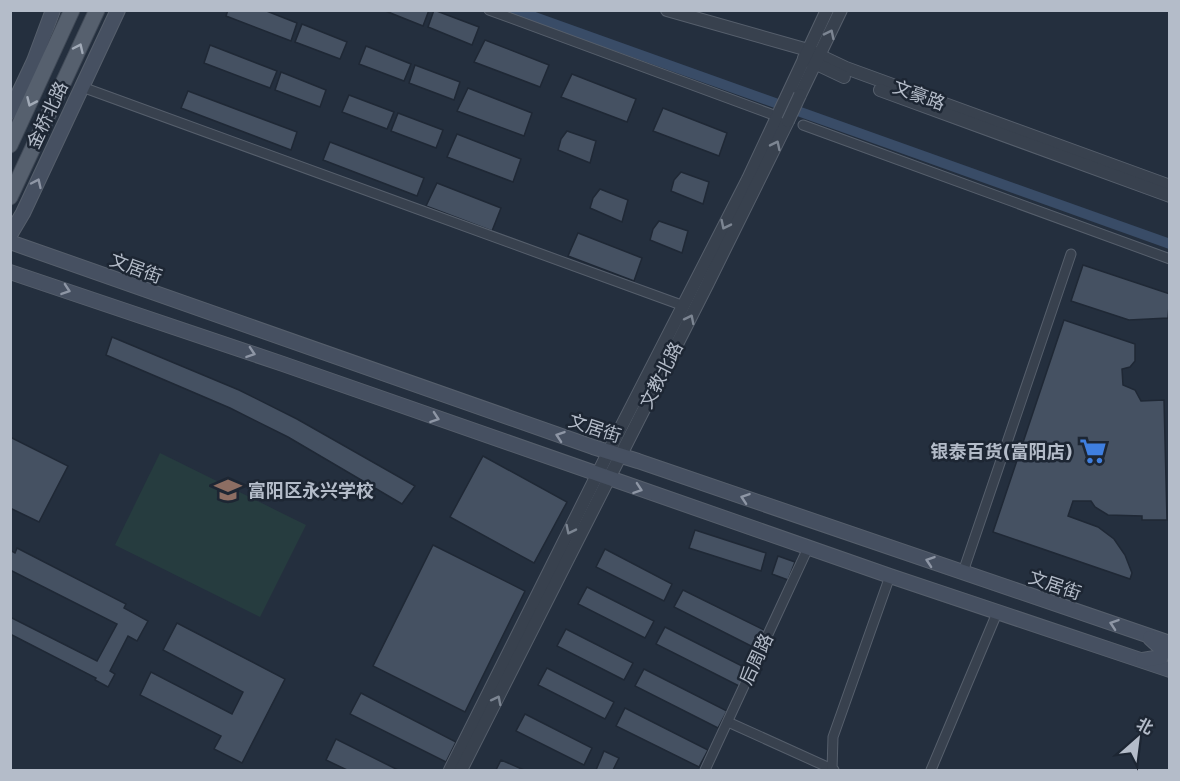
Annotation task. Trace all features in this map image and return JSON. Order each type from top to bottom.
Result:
[{"type":"main road","name":"金桥北路","points":[[10,112],[34,61],[53,10]]},
{"type":"main road","name":"金桥北路","points":[[10,145],[72,10]]},
{"type":"main road","name":"金桥北路","points":[[10,197],[97,10]]},
{"type":"main road","name":"金桥北路","points":[[10,235],[118,10]]},
{"type":"main road","name":"文居街","points":[[10,242],[614,454],[1170,643]]},
{"type":"main road","points":[[10,272],[997,613],[1170,670]]},
{"type":"main road","points":[[1141,660],[1161,657],[1162,649],[1146,635]]},
{"type":"street","points":[[489,10],[779,117]]},
{"type":"street","name":"文豪路","points":[[668,10],[846,68],[1170,186]]},
{"type":"street","name":"文教北路","points":[[812,57],[827,10]]},
{"type":"street","name":"文教北路","points":[[614,454],[684,306],[779,117],[795,93],[812,57],[841,10]]},
{"type":"street","name":"文豪路","points":[[812,57],[842,76],[1170,196]]},
{"type":"street","points":[[82,87],[684,306]]},
{"type":"street","name":"文教北路","points":[[450,771],[603,476],[779,117]]},
{"type":"street","points":[[803,125],[1170,259]]},
{"type":"street","points":[[963,572],[1071,254]]},
{"type":"street","name":"文教北路","points":[[461,771],[603,476]]},
{"type":"street","name":"后周路","points":[[705,771],[808,548]]},
{"type":"street","points":[[728,722],[833,770],[832,736],[890,576]]},
{"type":"street","points":[[931,771],[997,613]]},
{"type":"green space","points":[[160,453],[306,525],[260,617],[115,545]]},
{"type":"building","points":[[228,10],[264,10],[297,23],[291,41],[226,16]]},
{"type":"building","points":[[383,10],[429,10],[423,26]]},
{"type":"building","points":[[434,10],[479,27],[472,45],[428,27]]},
{"type":"building","points":[[302,24],[347,42],[340,59],[295,42]]},
{"type":"building","points":[[485,40],[549,65],[540,87],[474,62]]},
{"type":"building","points":[[210,45],[277,71],[270,88],[204,63]]},
{"type":"building","points":[[366,46],[411,64],[404,81],[359,64]]},
{"type":"building","points":[[415,65],[460,82],[454,100],[409,83]]},
{"type":"building","points":[[281,72],[326,90],[320,107],[275,90]]},
{"type":"building","points":[[572,74],[636,99],[627,122],[561,97]]},
{"type":"building","points":[[468,88],[532,113],[524,136],[457,111]]},
{"type":"building","points":[[188,91],[297,132],[291,150],[181,108]]},
{"type":"building","points":[[349,95],[394,112],[387,129],[342,112]]},
{"type":"building","points":[[663,108],[727,133],[719,156],[653,131]]},
{"type":"building","points":[[398,113],[443,130],[436,148],[391,131]]},
{"type":"building","points":[[567,131],[596,141],[590,163],[558,150],[561,139]]},
{"type":"building","points":[[457,134],[521,159],[513,182],[447,157]]},
{"type":"building","points":[[330,142],[424,178],[417,196],[323,160]]},
{"type":"building","points":[[681,172],[709,182],[703,204],[671,191],[674,180]]},
{"type":"building","points":[[437,183],[501,208],[492,231],[426,206]]},
{"type":"building","points":[[600,189],[628,200],[622,222],[590,208],[593,198]]},
{"type":"building","points":[[659,221],[688,231],[682,253],[650,240],[653,229]]},
{"type":"building","points":[[578,233],[642,258],[634,281],[568,256]]},
{"type":"building","points":[[1083,265],[1170,294],[1168,318],[1129,320],[1071,301]]},
{"type":"building","name":"银泰百货(富阳店)","points":[[1064,320],[1135,344],[1135,361],[1130,367],[1122,369],[1123,385],[1135,390],[1141,401],[1164,400],[1167,520],[1142,520],[1142,516],[1108,515],[1095,507],[1091,501],[1073,501],[1068,516],[1098,527],[1114,539],[1125,555],[1132,573],[1130,579],[993,532]]},
{"type":"building","points":[[112,337],[239,390],[297,419],[415,486],[402,504],[288,437],[230,408],[106,355]]},
{"type":"building","points":[[10,437],[68,466],[39,522],[10,508]]},
{"type":"building","points":[[483,456],[567,502],[534,563],[450,517]]},
{"type":"building","points":[[695,530],[766,553],[761,571],[689,548]]},
{"type":"building","points":[[433,545],[525,591],[465,712],[373,666]]},
{"type":"building","points":[[17,548],[126,604],[124,608],[148,621],[137,641],[128,636],[110,671],[115,674],[108,687],[95,680],[96,678],[10,634],[10,617],[97,661],[117,624],[10,570],[10,550],[15,553]]},
{"type":"building","points":[[605,549],[672,584],[664,601],[596,567]]},
{"type":"building","points":[[778,556],[795,562],[788,580],[772,574]]},
{"type":"building","points":[[587,587],[654,621],[645,638],[578,604]]},
{"type":"building","points":[[683,590],[766,631],[757,649],[674,607]]},
{"type":"building","points":[[177,623],[285,679],[242,763],[214,749],[221,736],[140,695],[151,672],[232,714],[243,692],[163,650]]},
{"type":"building","points":[[665,627],[748,669],[739,686],[656,644]]},
{"type":"building","points":[[566,629],[633,663],[624,680],[557,646]]},
{"type":"building","points":[[547,668],[614,702],[605,719],[538,685]]},
{"type":"building","points":[[644,669],[727,711],[718,728],[635,686]]},
{"type":"building","points":[[361,693],[456,742],[446,762],[350,714]]},
{"type":"building","points":[[625,708],[708,750],[699,767],[616,726]]},
{"type":"building","points":[[525,714],[592,748],[584,765],[516,731]]},
{"type":"building","points":[[336,739],[398,770],[347,770],[326,760]]},
{"type":"building","points":[[604,751],[619,758],[613,770],[596,770]]},
{"type":"building","points":[[501,760],[524,770],[496,770]]},
{"type":"waterway","points":[[515,10],[1170,244]]},
{"type":"place","name":"银泰百货(富阳店)","points":[[1093,451]]},
{"type":"place","name":"富阳区永兴学校","points":[[228,490]]}]
